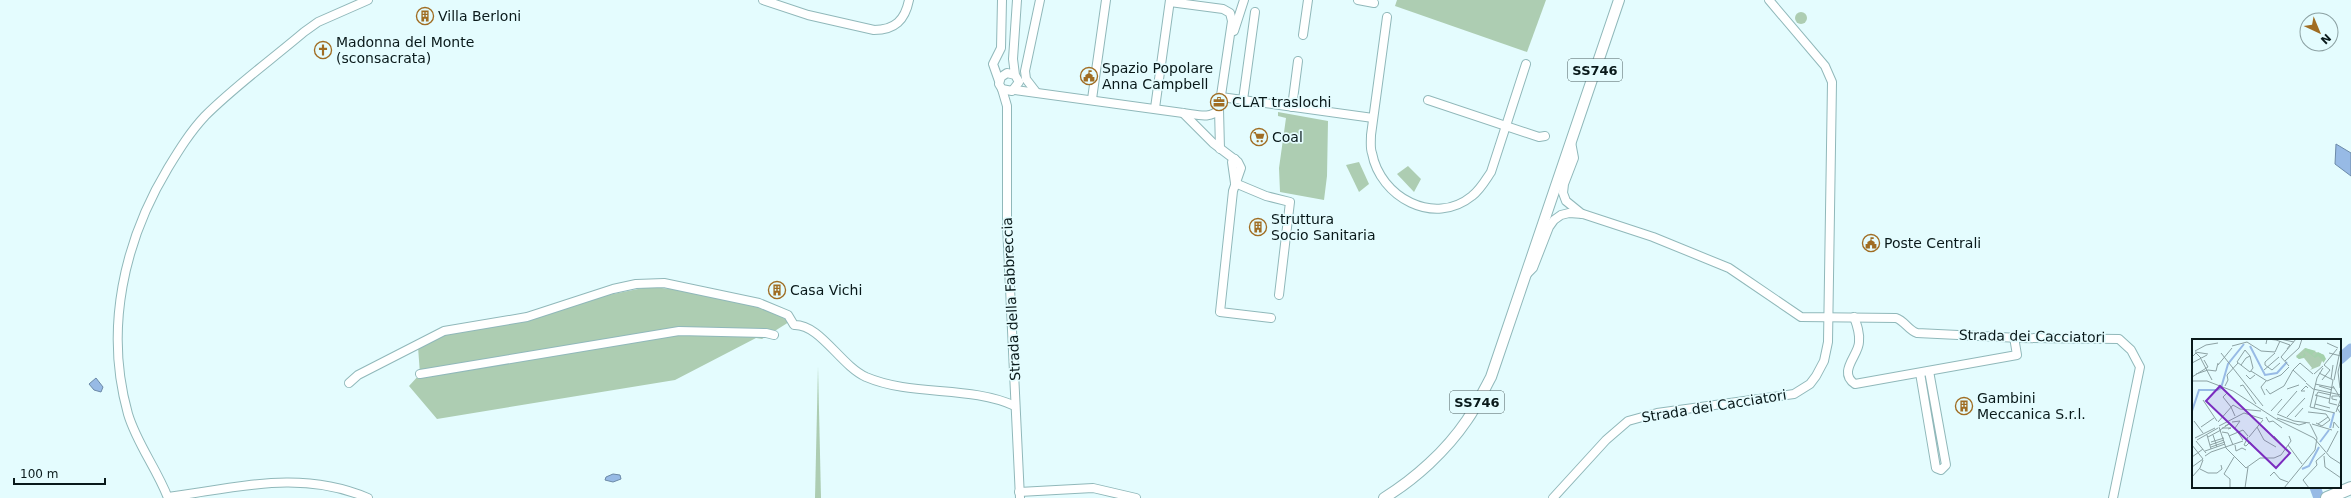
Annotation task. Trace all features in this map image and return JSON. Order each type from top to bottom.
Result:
[{"type":"highway","points":[[2327,498],[2351,488]]},
{"type":"main road","name":"SS746","points":[[1571,140],[1619,0]]},
{"type":"main road","points":[[1525,276],[1571,140]]},
{"type":"main road","name":"SS746","points":[[1384,498],[1408,482],[1438,455],[1466,421],[1491,377],[1525,276]]},
{"type":"street","points":[[368,0],[318,22],[304,32],[205,116],[181,147],[161,179],[136,232],[125,272],[118,309],[119,365],[128,414],[144,453],[161,481],[168,498],[234,487],[304,482],[326,485],[368,498]]},
{"type":"street","points":[[763,0],[808,15],[874,30],[884,30],[902,19],[909,0]]},
{"type":"street","points":[[1002,0],[1001,48],[993,67],[1009,74],[1001,85],[1014,90],[1092,99],[1209,116],[1216,114],[1219,108]]},
{"type":"street","name":"Strada della Fabbreccia","points":[[1007,106],[1019,82],[1009,74],[1013,58],[1018,0]]},
{"type":"street","points":[[1036,92],[1026,79],[1025,71],[1040,0]]},
{"type":"street","points":[[1092,99],[1106,0]]},
{"type":"street","points":[[1228,47],[1244,0]]},
{"type":"street","points":[[1303,35],[1308,0]]},
{"type":"street","points":[[1358,0],[1374,3]]},
{"type":"street","name":"Strada dei Cacciatori","points":[[1553,498],[1606,440],[1628,422],[1657,413],[1783,397],[1802,390],[1810,384],[1824,361],[1828,317],[1832,82],[1825,66],[1769,0]]},
{"type":"street","points":[[1155,108],[1170,1],[1223,9],[1230,13],[1232,21],[1219,108],[1220,149]]},
{"type":"street","points":[[1243,100],[1255,12]]},
{"type":"street","points":[[1387,17],[1371,135],[1372,154],[1377,170],[1388,187],[1404,200],[1421,207],[1438,209],[1456,205],[1471,197],[1483,185],[1490,172],[1526,64]]},
{"type":"street","points":[[1292,107],[1298,61]]},
{"type":"street","name":"Strada della Fabbreccia","points":[[993,67],[1001,85],[1007,106],[1007,224],[1019,495],[1093,488],[1136,498]]},
{"type":"street","points":[[1221,97],[1373,118]]},
{"type":"street","points":[[1428,100],[1539,137],[1545,136]]},
{"type":"street","points":[[1182,113],[1220,149],[1235,159],[1241,168],[1235,183],[1220,312],[1271,318]]},
{"type":"street","name":"Strada dei Cacciatori","points":[[1571,140],[1574,158],[1564,184],[1563,193],[1566,201],[1583,214]]},
{"type":"street","points":[[1235,183],[1266,196],[1290,202],[1279,295]]},
{"type":"street","name":"Strada dei Cacciatori","points":[[1525,276],[1533,268],[1549,227],[1554,220],[1561,215],[1569,213],[1583,214],[1653,237],[1729,268],[1801,317],[1816,319],[1828,317],[1896,318],[1904,322],[1910,330],[1917,333],[2014,337],[2112,337],[2120,339],[2131,350],[2140,367],[2113,498]]},
{"type":"street","points":[[349,383],[358,375],[444,331],[527,317],[613,289],[636,284],[664,283],[759,303],[780,310],[788,315],[794,325],[802,324],[811,329],[850,367],[880,382],[992,396],[1015,406]]},
{"type":"street","points":[[1854,317],[1860,343],[1848,368],[1852,382],[1860,384],[2017,355],[2014,337]]},
{"type":"street","points":[[420,374],[679,331],[766,333],[774,335]]},
{"type":"street","points":[[1920,373],[1936,468],[1941,470],[1946,465],[1929,371]]},
{"type":"green space","points":[[1397,0],[1546,0],[1527,52],[1395,6]]},
{"type":"green space","points":[[1799,12],[1803,12],[1807,18],[1803,24],[1799,24],[1795,20],[1795,16]]},
{"type":"green space","points":[[1278,112],[1328,121],[1327,176],[1324,200],[1280,192],[1279,168],[1286,118],[1278,116]]},
{"type":"green space","points":[[1359,162],[1369,184],[1359,192],[1346,165]]},
{"type":"green space","points":[[1408,166],[1421,179],[1414,192],[1397,174]]},
{"type":"green space","points":[[648,287],[681,290],[742,301],[777,314],[789,322],[762,339],[756,338],[675,380],[437,419],[409,386],[420,374],[418,347],[446,334],[562,310],[608,295]]},
{"type":"green space","points":[[818,366],[821,498],[815,498]]},
{"type":"water","points":[[2336,144],[2351,153],[2351,176],[2335,164]]},
{"type":"water","points":[[96,378],[103,387],[101,392],[94,390],[89,384]]},
{"type":"water","points":[[613,474],[620,475],[621,479],[613,482],[605,480],[606,477]]},
{"type":"waterway","points":[[2341,358],[2351,349]]},
{"type":"waterway","points":[[2315,488],[2319,498]]},
{"type":"place","name":"Villa Berloni","points":[[425,16]]},
{"type":"place","name":"Madonna del Monte (sconsacrata)","points":[[323,50]]},
{"type":"place","name":"Spazio Popolare Anna Campbell","points":[[1089,76]]},
{"type":"place","name":"CLAT traslochi","points":[[1219,102]]},
{"type":"place","name":"Coal","points":[[1259,137]]},
{"type":"place","name":"Struttura Socio Sanitaria","points":[[1258,227]]},
{"type":"place","name":"Poste Centrali","points":[[1871,243]]},
{"type":"place","name":"Casa Vichi","points":[[777,290]]},
{"type":"place","name":"Gambini Meccanica S.r.l.","points":[[1964,406]]}]
